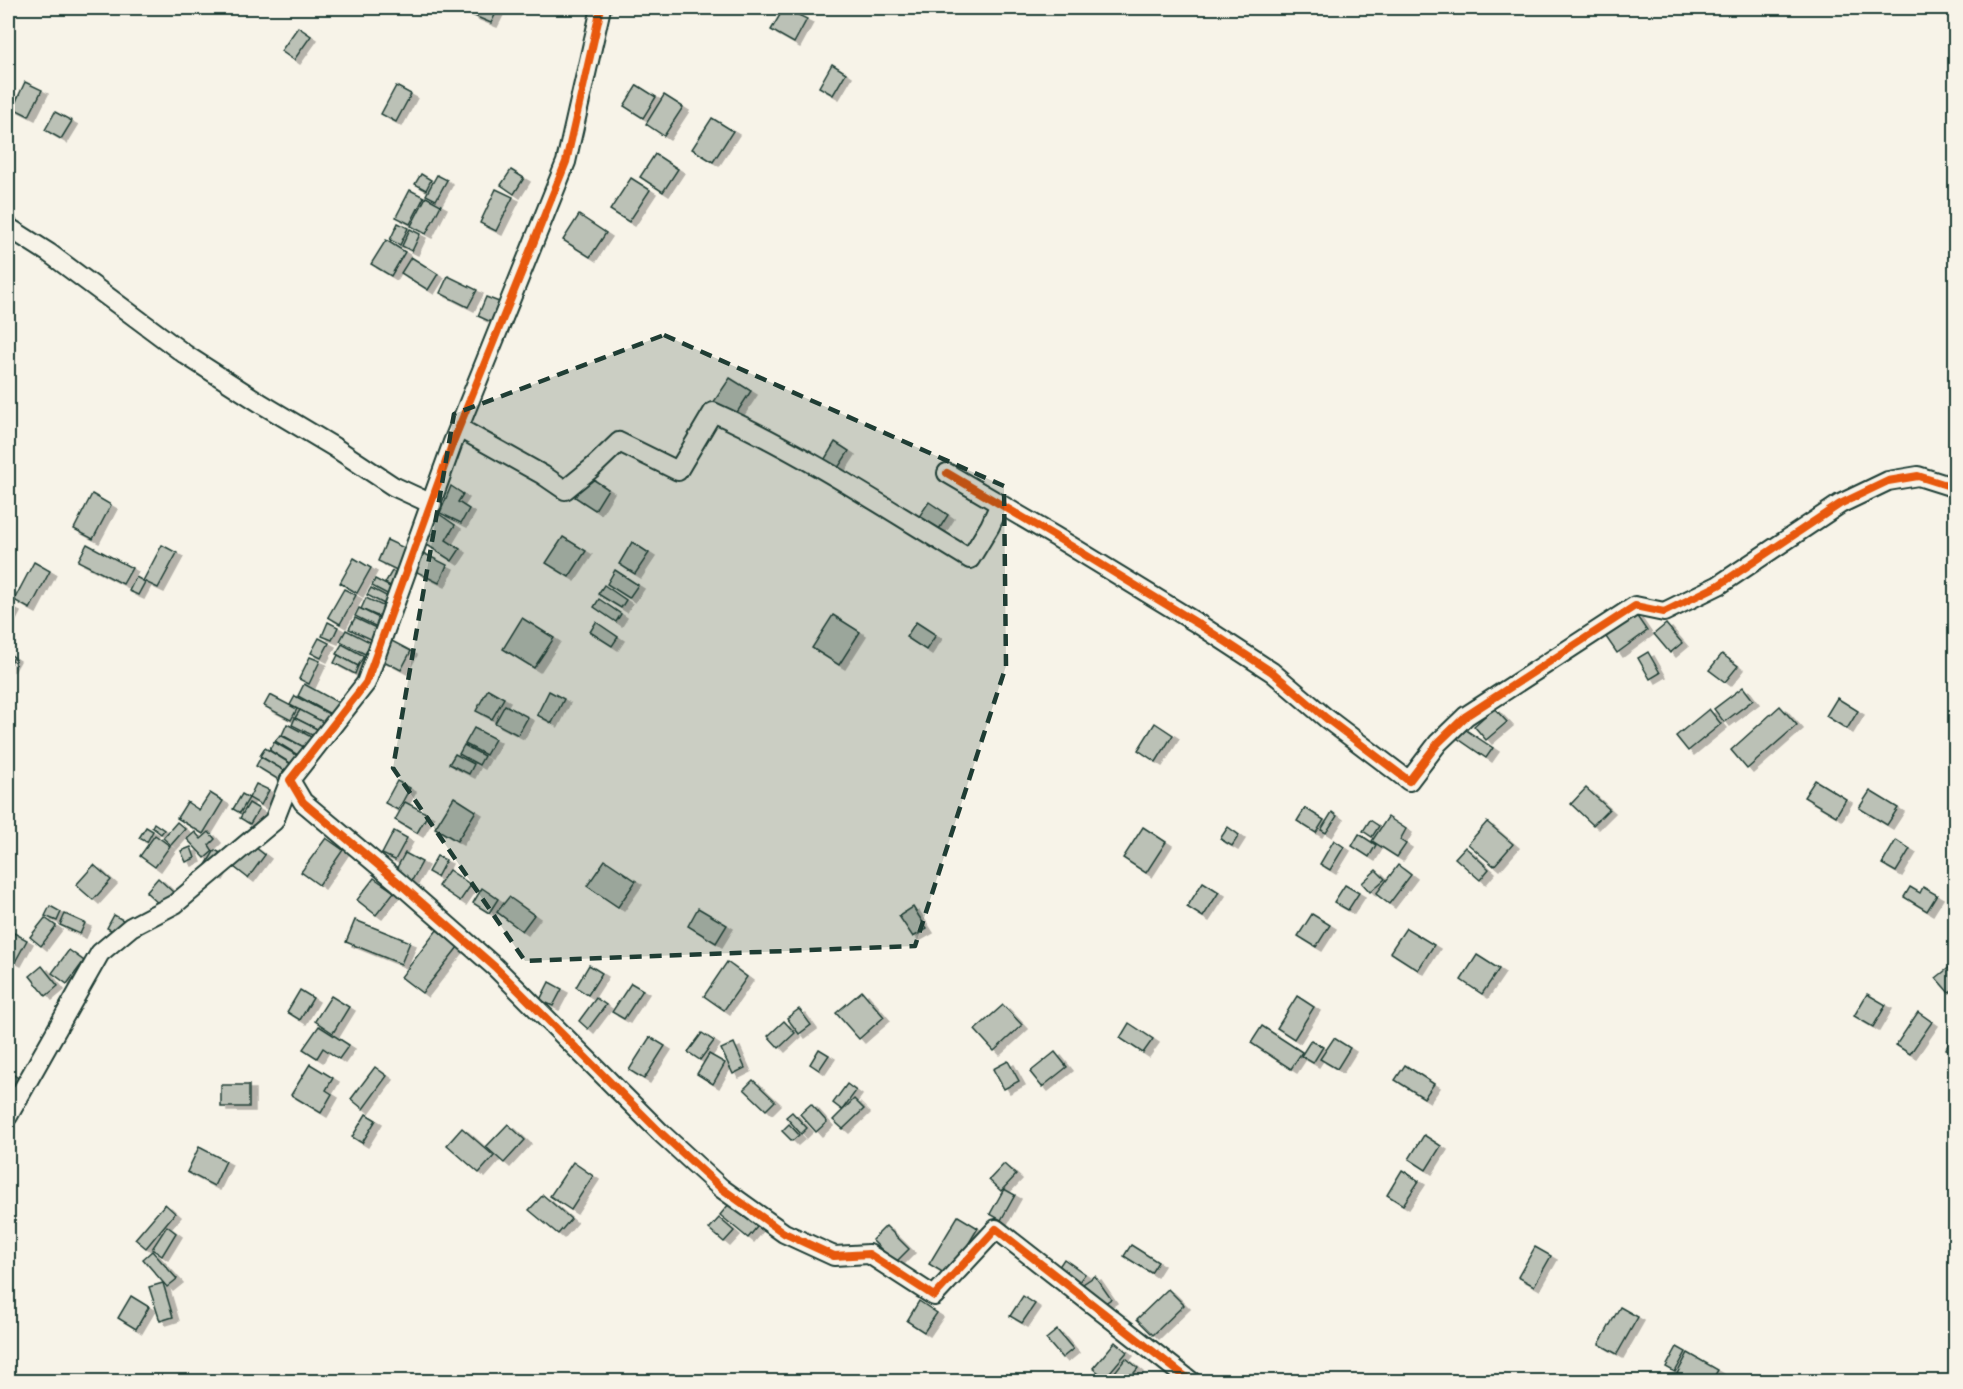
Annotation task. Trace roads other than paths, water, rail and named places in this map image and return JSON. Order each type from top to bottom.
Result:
[{"type":"street","points":[[8,1116],[100,953],[131,927],[175,904],[274,821],[290,780],[366,683],[459,428],[566,162],[601,8]]},
{"type":"street","points":[[8,227],[49,253],[186,355],[393,486],[432,504]]},
{"type":"street","points":[[459,428],[543,475],[565,490],[619,442],[678,471],[713,412],[817,466],[970,559],[1000,504]]},
{"type":"street","points":[[947,472],[1190,619],[1272,672],[1326,718],[1409,781],[1438,743],[1466,716],[1635,606],[1664,612],[1719,585],[1840,504],[1888,481],[1918,476],[1956,488]]},
{"type":"street","points":[[290,780],[303,802],[398,881],[495,967],[661,1132],[721,1188],[784,1233],[834,1256],[869,1254],[934,1296],[996,1229],[1192,1382]]}]
